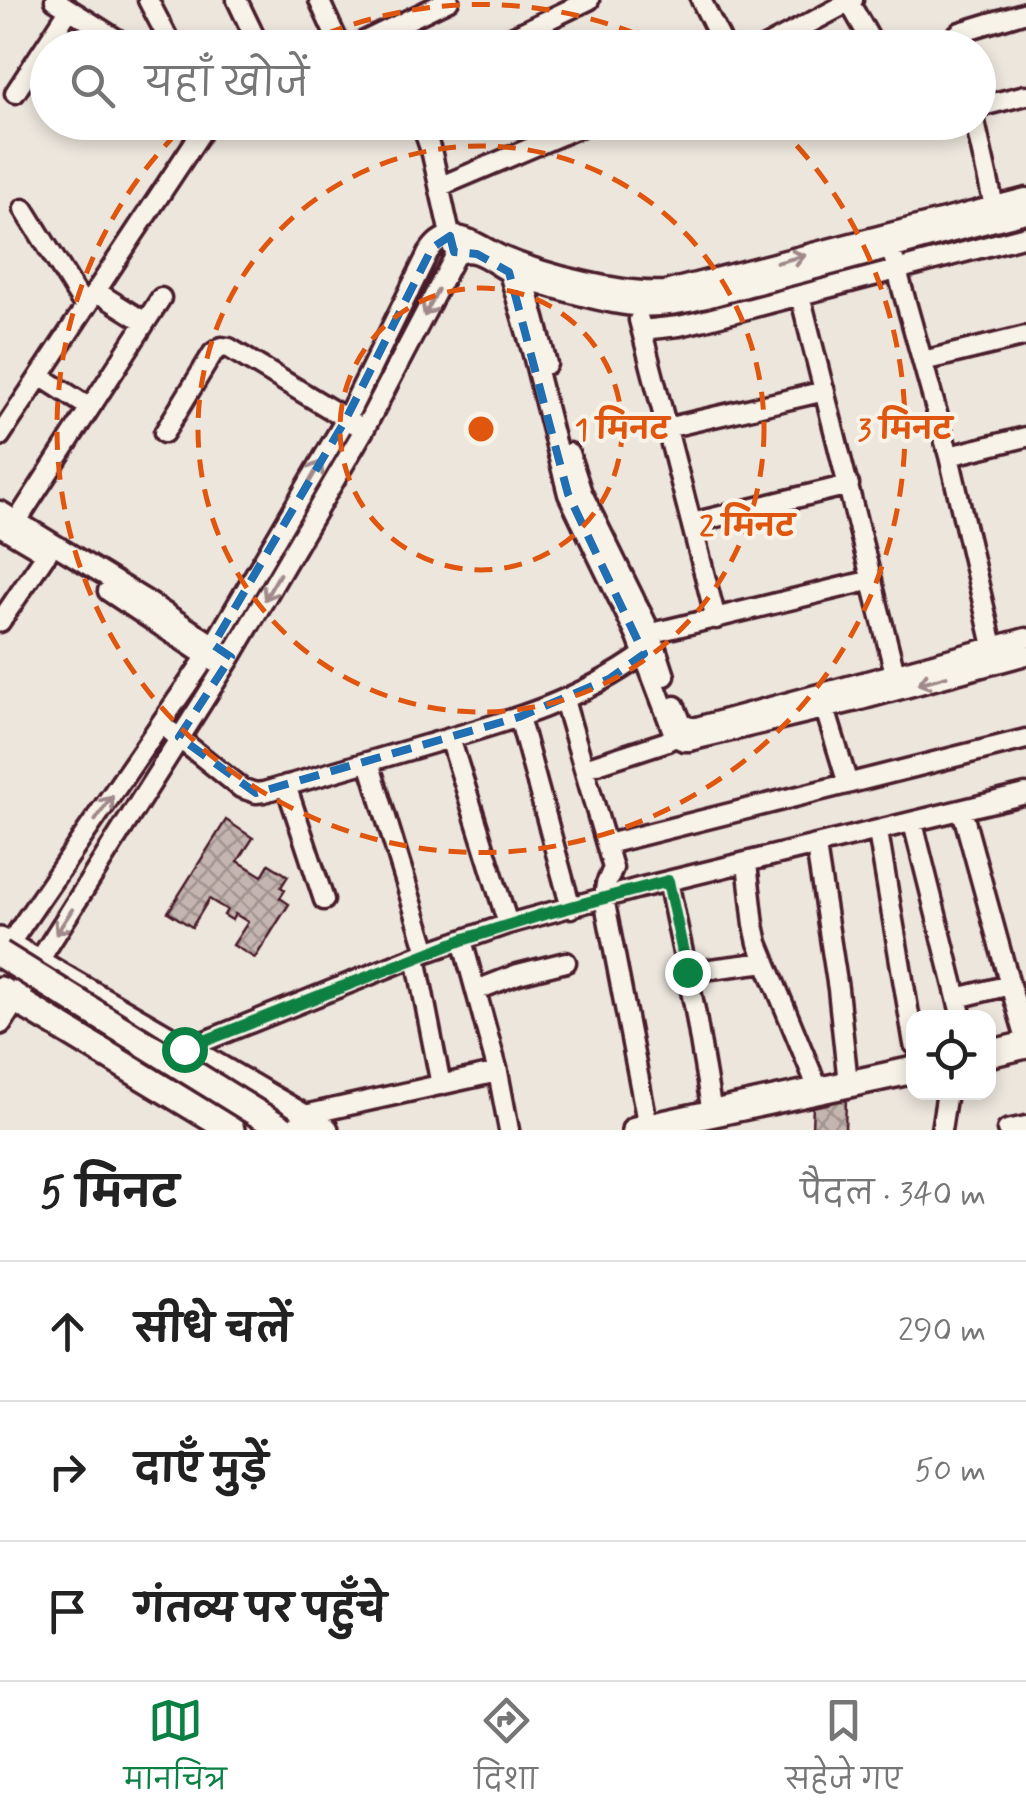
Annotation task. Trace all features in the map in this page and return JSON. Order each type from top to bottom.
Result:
[{"type":"highway","points":[[2,954],[37,964],[184,1049],[292,1123]]},
{"type":"highway","points":[[2,954],[292,1123],[325,1130]]},
{"type":"highway","points":[[2,954],[259,1130]]},
{"type":"highway","points":[[7,995],[231,1130]]},
{"type":"highway","points":[[996,1051],[1026,1042]]},
{"type":"highway","points":[[641,1129],[906,1072]]},
{"type":"main road","points":[[0,1022],[7,995],[37,964]]},
{"type":"street","points":[[148,0],[163,30]]},
{"type":"street","points":[[237,0],[251,30]]},
{"type":"street","points":[[319,0],[333,30]]},
{"type":"street","points":[[402,0],[411,20]]},
{"type":"street","points":[[399,30],[449,0]]},
{"type":"street","points":[[527,30],[589,0]]},
{"type":"street","points":[[702,0],[716,30]]},
{"type":"street","points":[[797,30],[851,1],[866,30]]},
{"type":"street","points":[[48,30],[62,5],[102,30]]},
{"type":"street","points":[[967,30],[1026,12]]},
{"type":"street","points":[[15,92],[30,64]]},
{"type":"street","points":[[996,102],[1026,95]]},
{"type":"street","points":[[0,436],[196,140]]},
{"type":"street","points":[[427,140],[455,256]]},
{"type":"street","points":[[440,186],[549,140]]},
{"type":"street","points":[[978,140],[994,206]]},
{"type":"street","points":[[642,330],[679,326],[800,295],[994,206],[1026,198]]},
{"type":"street","points":[[24,209],[91,299],[145,322]]},
{"type":"street","points":[[892,250],[1026,213]]},
{"type":"street","points":[[2,954],[162,726],[210,650],[346,419],[428,253],[435,243],[450,236],[462,238],[515,268],[576,480],[678,730]]},
{"type":"street","points":[[37,964],[227,663],[364,430],[455,256],[461,252],[477,254],[577,293],[633,298],[892,250],[1026,236]]},
{"type":"street","points":[[892,250],[948,456],[995,655]]},
{"type":"street","points":[[800,295],[894,673]]},
{"type":"street","points":[[9,524],[161,298]]},
{"type":"street","points":[[633,298],[716,619]]},
{"type":"street","points":[[923,361],[1026,336]]},
{"type":"street","points":[[164,433],[213,352],[222,347],[364,430]]},
{"type":"street","points":[[40,376],[90,408]]},
{"type":"street","points":[[666,428],[825,391]]},
{"type":"street","points":[[948,456],[1026,437]]},
{"type":"street","points":[[692,523],[849,485]]},
{"type":"street","points":[[0,511],[9,524],[227,663]]},
{"type":"street","points":[[0,622],[50,548]]},
{"type":"street","points":[[162,726],[241,788],[256,792],[519,718],[609,679],[644,641],[872,580]]},
{"type":"street","points":[[585,768],[652,747],[678,730],[823,701],[995,655],[1026,638]]},
{"type":"street","points":[[823,701],[894,673],[995,655],[1026,655]]},
{"type":"street","points":[[564,700],[613,870],[604,898],[641,1129]]},
{"type":"street","points":[[823,701],[848,784]]},
{"type":"street","points":[[519,718],[571,908]]},
{"type":"street","points":[[450,738],[508,924]]},
{"type":"street","points":[[607,844],[1026,739]]},
{"type":"street","points":[[369,762],[422,955],[441,1084]]},
{"type":"street","points":[[286,785],[324,900]]},
{"type":"street","points":[[184,1049],[508,924],[668,881],[1026,795]]},
{"type":"street","points":[[962,810],[1026,1042]]},
{"type":"street","points":[[913,823],[959,1008],[1010,985]]},
{"type":"street","points":[[878,832],[908,1010]]},
{"type":"street","points":[[816,846],[848,1083]]},
{"type":"street","points":[[748,864],[755,933],[819,1091]]},
{"type":"street","points":[[59,872],[86,890]]},
{"type":"street","points":[[668,881],[712,1113]]},
{"type":"street","points":[[462,940],[478,990],[509,1130]]},
{"type":"street","points":[[478,990],[518,974],[566,962]]},
{"type":"street","points":[[687,972],[766,962]]},
{"type":"street","points":[[292,1123],[498,1072]]},
{"type":"street","points":[[940,1130],[945,1100]]},
{"type":"street","points":[[1006,1130],[1026,1126]]},
{"type":"highlighted area","points":[[450,236],[454,252],[477,254],[509,272],[568,494],[644,654],[609,679],[519,717],[256,793],[179,737],[231,657],[213,645],[346,419],[432,248]]},
{"type":"building","points":[[226,820],[253,838],[238,861],[262,876],[269,864],[288,876],[280,898],[289,904],[255,958],[233,945],[248,922],[235,914],[232,920],[224,915],[227,910],[209,899],[192,927],[168,912]]},
{"type":"building","points":[[846,1098],[845,1130],[812,1130],[813,1104]]},
{"type":"route","points":[[184,1049],[427,952],[508,924],[668,881],[687,972]]}]
